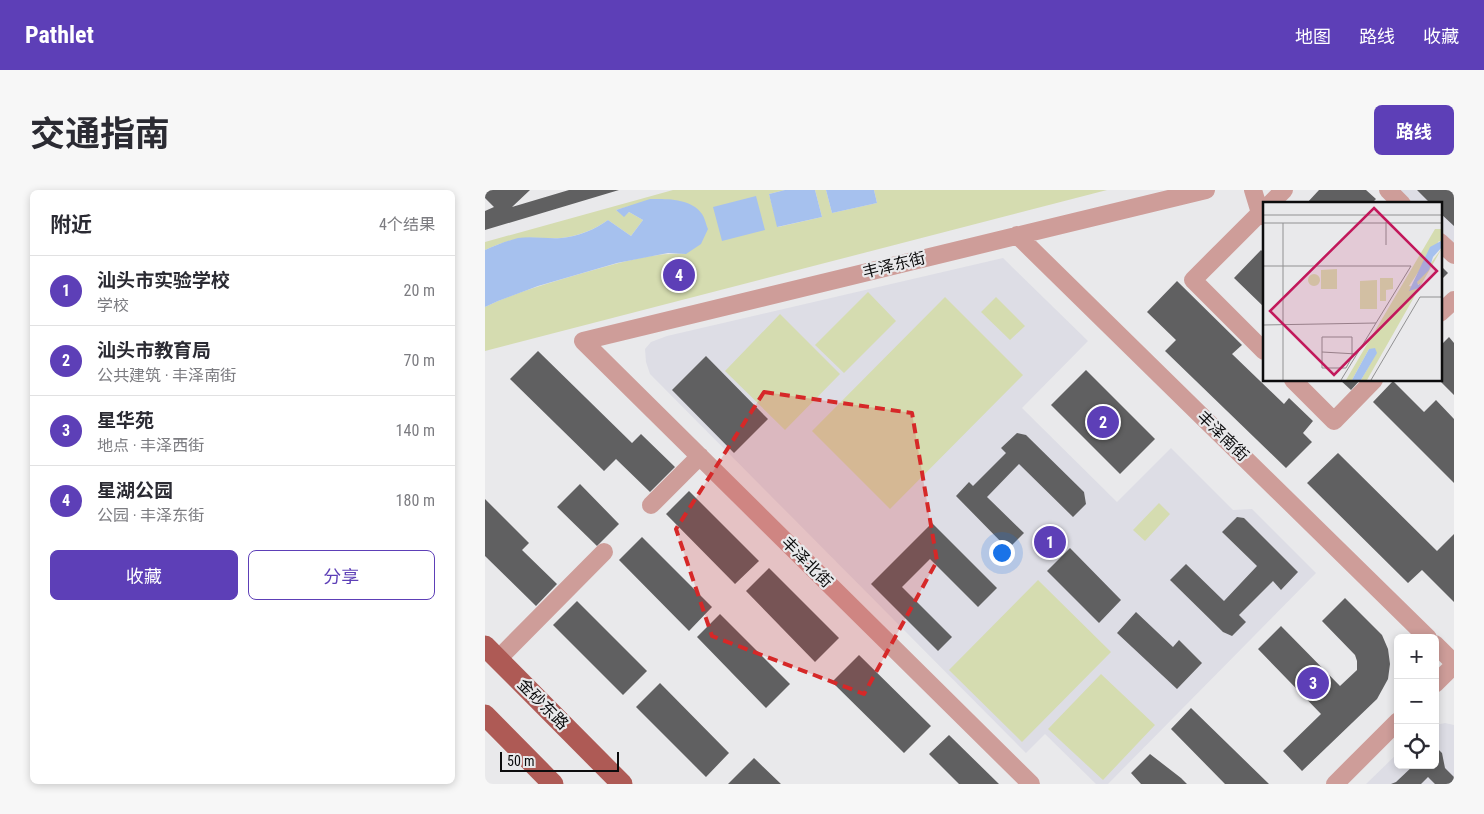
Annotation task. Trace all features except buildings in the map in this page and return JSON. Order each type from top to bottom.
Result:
[{"type":"main road","name":"金砂东路","points":[[492,653],[622,784]]},
{"type":"main road","points":[[485,715],[553,784]]},
{"type":"street","name":"丰泽东街","points":[[583,341],[1206,190]]},
{"type":"street","points":[[1253,190],[1263,209]]},
{"type":"street","points":[[1273,202],[1284,190]]},
{"type":"street","points":[[1388,190],[1400,202]]},
{"type":"street","points":[[1263,212],[1193,280],[1263,350]]},
{"type":"street","name":"丰泽南街","points":[[1017,235],[1425,634]]},
{"type":"street","points":[[1441,243],[1454,256]]},
{"type":"street","points":[[1441,312],[1454,300]]},
{"type":"street","name":"丰泽北街","points":[[583,341],[1031,784]]},
{"type":"street","points":[[1294,381],[1334,421],[1373,381]]},
{"type":"street","points":[[651,505],[699,456]]},
{"type":"street","points":[[492,653],[604,552]]},
{"type":"street","points":[[1439,648],[1454,664],[1439,680]]},
{"type":"street","points":[[1335,784],[1395,724]]},
{"type":"highlighted area","points":[[764,392],[912,413],[937,561],[864,694],[712,636],[676,529]]},
{"type":"shaded area","points":[[1398,190],[1454,190],[1454,245],[1441,232],[1441,202],[1410,202]]},
{"type":"shaded area","points":[[1003,258],[1088,341],[1022,408],[1117,502],[1171,448],[1233,510],[1252,509],[1316,573],[1108,784],[1096,784],[1045,734],[1026,753],[650,374],[646,362],[645,349],[651,342],[667,336]]},
{"type":"shaded area","points":[[1445,723],[1454,725],[1454,784],[1366,784],[1394,757],[1394,769],[1439,769],[1439,724]]},
{"type":"green space","points":[[673,190],[785,190],[769,194],[778,227],[822,217],[815,190],[826,190],[832,213],[877,203],[874,190],[1107,190],[485,351],[485,307],[533,288],[583,273],[647,257],[686,254],[630,206],[616,210],[624,216],[629,212],[643,220],[631,236],[608,220],[586,232],[573,236],[518,239],[501,243],[485,250],[485,242]]},
{"type":"green space","points":[[868,292],[896,321],[844,373],[815,345]]},
{"type":"green space","points":[[945,297],[1023,375],[890,509],[812,431]]},
{"type":"green space","points":[[996,297],[1025,326],[1010,340],[981,312]]},
{"type":"green space","points":[[780,314],[840,374],[785,430],[725,371]]},
{"type":"green space","points":[[1159,503],[1170,514],[1145,541],[1133,530]]},
{"type":"green space","points":[[1038,580],[1111,652],[1022,742],[949,670]]},
{"type":"green space","points":[[1101,674],[1155,725],[1103,780],[1048,729]]},
{"type":"water","points":[[785,190],[815,190],[822,217],[777,227],[769,194]]},
{"type":"water","points":[[826,190],[874,190],[877,203],[832,213]]},
{"type":"water","points":[[756,196],[765,230],[722,241],[713,207]]},
{"type":"water","points":[[650,199],[678,200],[697,209],[703,216],[708,229],[701,244],[686,254],[668,253],[617,263],[538,286],[485,307],[485,250],[518,238],[573,236],[592,229],[608,220],[631,236],[643,220],[629,212],[624,217],[616,210]]},
{"type":"place","name":"星湖公园","points":[[679,275]]},
{"type":"place","name":"汕头市教育局","points":[[1103,422]]},
{"type":"place","name":"汕头市实验学校","points":[[1050,542]]},
{"type":"place","name":"星华苑","points":[[1313,683]]}]
